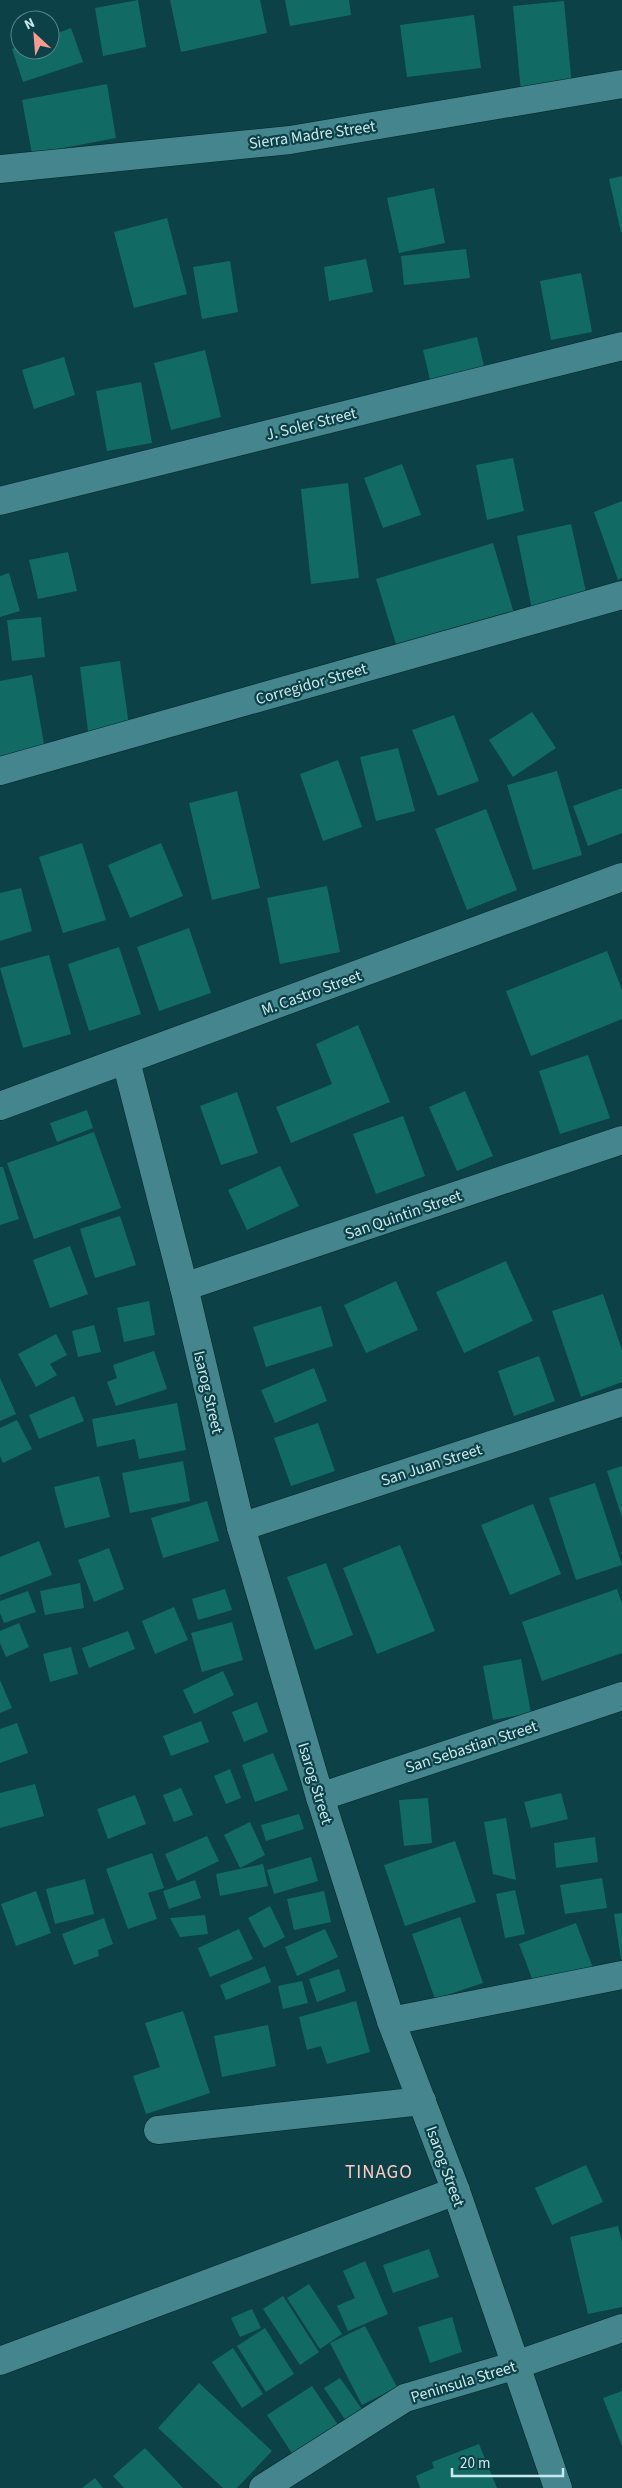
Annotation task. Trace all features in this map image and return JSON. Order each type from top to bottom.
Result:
[{"type":"street","name":"Sierra Madre Street","points":[[0,170],[290,140],[622,84]]},
{"type":"street","name":"J. Soler Street","points":[[0,501],[622,346]]},
{"type":"street","name":"Corregidor Street","points":[[0,771],[622,595]]},
{"type":"street","name":"M. Castro Street","points":[[0,1106],[622,877]]},
{"type":"street","name":"Isarog Street","points":[[126,1061],[184,1287],[240,1527],[320,1797],[391,2021],[456,2191],[558,2488]]},
{"type":"street","name":"San Quintin Street","points":[[184,1287],[622,1140]]},
{"type":"street","name":"San Juan Street","points":[[240,1527],[622,1402]]},
{"type":"street","name":"San Sebastian Street","points":[[320,1797],[622,1696]]},
{"type":"street","points":[[391,2021],[622,1975]]},
{"type":"street","points":[[158,2130],[422,2101]]},
{"type":"street","points":[[0,2361],[456,2191]]},
{"type":"street","name":"Peninsula Street","points":[[263,2488],[405,2398],[516,2365],[622,2328]]},
{"type":"building","points":[[138,0],[146,47],[103,56],[95,8]]},
{"type":"building","points":[[170,0],[260,0],[267,33],[181,52]]},
{"type":"building","points":[[285,0],[349,0],[351,15],[290,26]]},
{"type":"building","points":[[564,1],[572,87],[521,92],[513,6]]},
{"type":"building","points":[[474,15],[481,68],[407,77],[400,25]]},
{"type":"building","points":[[71,28],[83,62],[23,82],[16,60],[60,60],[60,32]]},
{"type":"building","points":[[107,84],[116,138],[32,154],[22,100]]},
{"type":"building","points":[[622,176],[622,232],[621,232],[609,179]]},
{"type":"building","points":[[434,188],[445,243],[399,253],[387,198]]},
{"type":"building","points":[[167,218],[187,294],[134,308],[114,232]]},
{"type":"building","points":[[466,249],[470,278],[404,285],[401,256]]},
{"type":"building","points":[[366,259],[373,292],[329,301],[324,267]]},
{"type":"building","points":[[230,261],[238,312],[202,319],[193,267]]},
{"type":"building","points":[[581,273],[592,332],[551,340],[540,281]]},
{"type":"building","points":[[477,337],[484,366],[430,380],[423,350]]},
{"type":"building","points":[[205,350],[221,417],[171,430],[154,363]]},
{"type":"building","points":[[64,357],[75,395],[34,409],[22,370]]},
{"type":"building","points":[[141,382],[152,443],[107,451],[96,391]]},
{"type":"building","points":[[513,458],[524,511],[487,520],[476,465]]},
{"type":"building","points":[[402,464],[421,515],[383,528],[364,478]]},
{"type":"building","points":[[348,483],[359,578],[311,584],[301,489]]},
{"type":"building","points":[[622,501],[622,578],[618,580],[594,512]]},
{"type":"building","points":[[571,524],[586,592],[533,614],[517,536]]},
{"type":"building","points":[[493,543],[516,620],[400,657],[376,579]]},
{"type":"building","points":[[68,552],[77,591],[38,599],[29,560]]},
{"type":"building","points":[[9,573],[20,611],[0,617],[0,576]]},
{"type":"building","points":[[41,617],[45,657],[12,661],[7,620]]},
{"type":"building","points":[[120,661],[129,726],[88,731],[80,667]]},
{"type":"building","points":[[32,675],[45,750],[0,757],[0,681]]},
{"type":"building","points":[[532,712],[556,748],[513,777],[489,740]]},
{"type":"building","points":[[454,715],[479,781],[438,796],[412,730]]},
{"type":"building","points":[[398,748],[415,811],[376,821],[360,757]]},
{"type":"building","points":[[338,760],[362,827],[323,841],[300,774]]},
{"type":"building","points":[[557,771],[582,855],[533,870],[507,785]]},
{"type":"building","points":[[622,788],[622,833],[588,846],[573,806]]},
{"type":"building","points":[[237,791],[260,888],[212,900],[189,803]]},
{"type":"building","points":[[486,809],[517,890],[467,910],[435,829]]},
{"type":"building","points":[[82,843],[106,920],[63,933],[39,857]]},
{"type":"building","points":[[161,843],[183,896],[130,918],[108,865]]},
{"type":"building","points":[[327,886],[340,952],[280,964],[267,898]]},
{"type":"building","points":[[21,888],[32,931],[0,941],[0,893]]},
{"type":"building","points":[[189,928],[211,993],[159,1011],[137,947]]},
{"type":"building","points":[[119,947],[141,1014],[89,1031],[68,964]]},
{"type":"building","points":[[607,951],[622,990],[622,1019],[531,1056],[506,991]]},
{"type":"building","points":[[49,955],[71,1034],[23,1048],[0,968]]},
{"type":"building","points":[[358,1025],[390,1102],[291,1143],[276,1107],[332,1084],[316,1044]]},
{"type":"building","points":[[588,1055],[610,1118],[560,1134],[539,1071]]},
{"type":"building","points":[[465,1091],[493,1156],[457,1171],[429,1107]]},
{"type":"building","points":[[237,1092],[258,1153],[221,1165],[200,1106]]},
{"type":"building","points":[[87,1110],[93,1128],[57,1142],[50,1123]]},
{"type":"building","points":[[403,1116],[425,1176],[376,1194],[353,1134]]},
{"type":"building","points":[[94,1132],[121,1208],[34,1239],[7,1163]]},
{"type":"building","points":[[280,1166],[299,1206],[247,1230],[228,1190]]},
{"type":"building","points":[[0,1167],[3,1167],[19,1219],[0,1225]]},
{"type":"building","points":[[120,1216],[136,1265],[95,1278],[80,1229]]},
{"type":"building","points":[[70,1246],[88,1294],[50,1308],[33,1260]]},
{"type":"building","points":[[506,1261],[533,1321],[464,1353],[436,1292]]},
{"type":"building","points":[[396,1281],[418,1330],[366,1353],[344,1305]]},
{"type":"building","points":[[603,1294],[622,1350],[622,1382],[581,1397],[552,1311]]},
{"type":"building","points":[[149,1301],[155,1335],[124,1342],[117,1308]]},
{"type":"building","points":[[321,1306],[333,1346],[266,1367],[253,1327]]},
{"type":"building","points":[[94,1325],[101,1352],[78,1357],[72,1331]]},
{"type":"building","points":[[56,1334],[67,1355],[50,1364],[57,1375],[36,1387],[18,1354]]},
{"type":"building","points":[[154,1351],[167,1389],[116,1406],[107,1382],[117,1378],[113,1365]]},
{"type":"building","points":[[539,1356],[555,1401],[514,1416],[498,1371]]},
{"type":"building","points":[[314,1368],[327,1401],[275,1423],[261,1390]]},
{"type":"building","points":[[0,1378],[16,1414],[0,1421]]},
{"type":"building","points":[[74,1396],[84,1421],[39,1439],[29,1415]]},
{"type":"building","points":[[177,1403],[186,1450],[139,1459],[135,1439],[97,1447],[92,1419]]},
{"type":"building","points":[[17,1420],[32,1449],[3,1463],[0,1456],[0,1428]]},
{"type":"building","points":[[318,1423],[335,1471],[291,1486],[274,1438]]},
{"type":"building","points":[[183,1461],[190,1501],[130,1513],[122,1473]]},
{"type":"building","points":[[622,1466],[622,1518],[607,1471]]},
{"type":"building","points":[[99,1476],[110,1517],[65,1528],[54,1487]]},
{"type":"building","points":[[595,1483],[622,1565],[576,1580],[549,1498]]},
{"type":"building","points":[[207,1501],[219,1541],[163,1558],[151,1518]]},
{"type":"building","points":[[533,1504],[561,1574],[510,1595],[481,1525]]},
{"type":"building","points":[[39,1541],[52,1575],[0,1595],[0,1557]]},
{"type":"building","points":[[400,1545],[435,1631],[377,1654],[343,1568]]},
{"type":"building","points":[[109,1548],[124,1589],[94,1602],[78,1560]]},
{"type":"building","points":[[326,1563],[353,1635],[315,1650],[287,1577]]},
{"type":"building","points":[[80,1583],[84,1608],[45,1615],[40,1591]]},
{"type":"building","points":[[225,1589],[232,1610],[198,1620],[192,1599]]},
{"type":"building","points":[[617,1589],[622,1603],[622,1653],[542,1681],[522,1622]]},
{"type":"building","points":[[28,1591],[36,1612],[4,1623],[0,1613],[0,1601]]},
{"type":"building","points":[[174,1607],[188,1640],[155,1654],[142,1621]]},
{"type":"building","points":[[232,1622],[243,1660],[202,1672],[191,1633]]},
{"type":"building","points":[[19,1623],[29,1647],[6,1657],[0,1643],[0,1631]]},
{"type":"building","points":[[128,1631],[135,1649],[89,1668],[82,1648]]},
{"type":"building","points":[[71,1647],[78,1674],[50,1682],[43,1654]]},
{"type":"building","points":[[521,1659],[531,1713],[493,1720],[483,1666]]},
{"type":"building","points":[[223,1671],[234,1695],[194,1714],[183,1690]]},
{"type":"building","points":[[0,1680],[12,1708],[0,1713]]},
{"type":"building","points":[[257,1702],[268,1732],[244,1742],[232,1712]]},
{"type":"building","points":[[201,1721],[209,1742],[171,1756],[163,1736]]},
{"type":"building","points":[[17,1723],[28,1753],[0,1763],[0,1729]]},
{"type":"building","points":[[273,1753],[288,1790],[255,1802],[242,1765]]},
{"type":"building","points":[[230,1769],[241,1798],[226,1804],[214,1776]]},
{"type":"building","points":[[35,1784],[44,1816],[0,1828],[0,1793]]},
{"type":"building","points":[[181,1788],[193,1815],[174,1822],[163,1795]]},
{"type":"building","points":[[561,1793],[568,1819],[531,1828],[524,1802]]},
{"type":"building","points":[[135,1795],[146,1824],[108,1839],[97,1809]]},
{"type":"building","points":[[428,1798],[432,1843],[404,1846],[399,1800]]},
{"type":"building","points":[[299,1814],[304,1829],[266,1841],[261,1825]]},
{"type":"building","points":[[506,1818],[516,1880],[493,1874],[484,1822]]},
{"type":"building","points":[[250,1822],[265,1855],[240,1868],[224,1835]]},
{"type":"building","points":[[207,1836],[219,1861],[177,1881],[165,1854]]},
{"type":"building","points":[[595,1837],[598,1862],[556,1868],[554,1843]]},
{"type":"building","points":[[455,1841],[476,1902],[405,1926],[384,1865]]},
{"type":"building","points":[[152,1853],[164,1888],[148,1893],[157,1919],[128,1929],[106,1869]]},
{"type":"building","points":[[311,1857],[318,1881],[274,1894],[267,1870]]},
{"type":"building","points":[[263,1864],[268,1886],[220,1896],[216,1874]]},
{"type":"building","points":[[602,1878],[607,1908],[565,1914],[560,1885]]},
{"type":"building","points":[[85,1879],[94,1914],[55,1924],[46,1889]]},
{"type":"building","points":[[195,1880],[201,1898],[169,1909],[163,1891]]},
{"type":"building","points":[[515,1890],[525,1934],[505,1938],[496,1894]]},
{"type":"building","points":[[36,1891],[51,1933],[16,1946],[1,1904]]},
{"type":"building","points":[[324,1891],[331,1922],[294,1930],[287,1899]]},
{"type":"building","points":[[270,1906],[285,1937],[264,1948],[248,1918]]},
{"type":"building","points":[[622,1913],[622,1959],[621,1959],[614,1914]]},
{"type":"building","points":[[205,1915],[208,1934],[180,1937],[170,1918]]},
{"type":"building","points":[[460,1917],[483,1983],[435,1999],[412,1934]]},
{"type":"building","points":[[104,1918],[113,1944],[98,1950],[99,1956],[74,1965],[62,1934]]},
{"type":"building","points":[[576,1923],[593,1968],[536,1989],[519,1944]]},
{"type":"building","points":[[239,1929],[253,1959],[210,1977],[198,1948]]},
{"type":"building","points":[[325,1929],[338,1957],[297,1976],[285,1947]]},
{"type":"building","points":[[265,1966],[271,1982],[226,2000],[220,1985]]},
{"type":"building","points":[[339,1969],[346,1991],[317,2002],[309,1979]]},
{"type":"building","points":[[302,1981],[308,2003],[283,2009],[278,1986]]},
{"type":"building","points":[[356,2001],[370,2052],[327,2064],[321,2046],[307,2050],[299,2017]]},
{"type":"building","points":[[183,2011],[210,2093],[146,2114],[133,2076],[160,2067],[145,2023]]},
{"type":"building","points":[[268,2025],[276,2066],[222,2077],[214,2036]]},
{"type":"building","points":[[586,2165],[603,2202],[552,2225],[535,2188]]},
{"type":"building","points":[[618,2226],[622,2242],[622,2307],[588,2314],[570,2237]]},
{"type":"building","points":[[429,2249],[439,2277],[393,2293],[383,2265]]},
{"type":"building","points":[[365,2261],[388,2314],[348,2331],[337,2306],[355,2298],[343,2271]]},
{"type":"building","points":[[309,2284],[342,2334],[320,2349],[287,2298]]},
{"type":"building","points":[[283,2296],[319,2352],[300,2365],[263,2309]]},
{"type":"building","points":[[252,2309],[261,2328],[240,2337],[231,2318]]},
{"type":"building","points":[[452,2317],[462,2352],[430,2363],[418,2327]]},
{"type":"building","points":[[365,2326],[397,2387],[362,2405],[330,2343]]},
{"type":"building","points":[[265,2328],[294,2374],[266,2392],[237,2346]]},
{"type":"building","points":[[233,2348],[263,2394],[242,2408],[212,2362]]},
{"type":"building","points":[[340,2378],[366,2415],[350,2427],[324,2388]]},
{"type":"building","points":[[199,2383],[272,2451],[237,2488],[223,2488],[158,2428]]},
{"type":"building","points":[[312,2386],[340,2428],[295,2458],[267,2415]]},
{"type":"building","points":[[622,2391],[622,2446],[603,2398]]},
{"type":"building","points":[[479,2444],[497,2488],[420,2488],[416,2476],[434,2468],[432,2462]]},
{"type":"building","points":[[145,2448],[183,2488],[124,2488],[113,2476]]},
{"type":"building","points":[[95,2478],[103,2488],[82,2488]]},
{"type":"district","name":"TINAGO","points":[[379,2171]]}]
